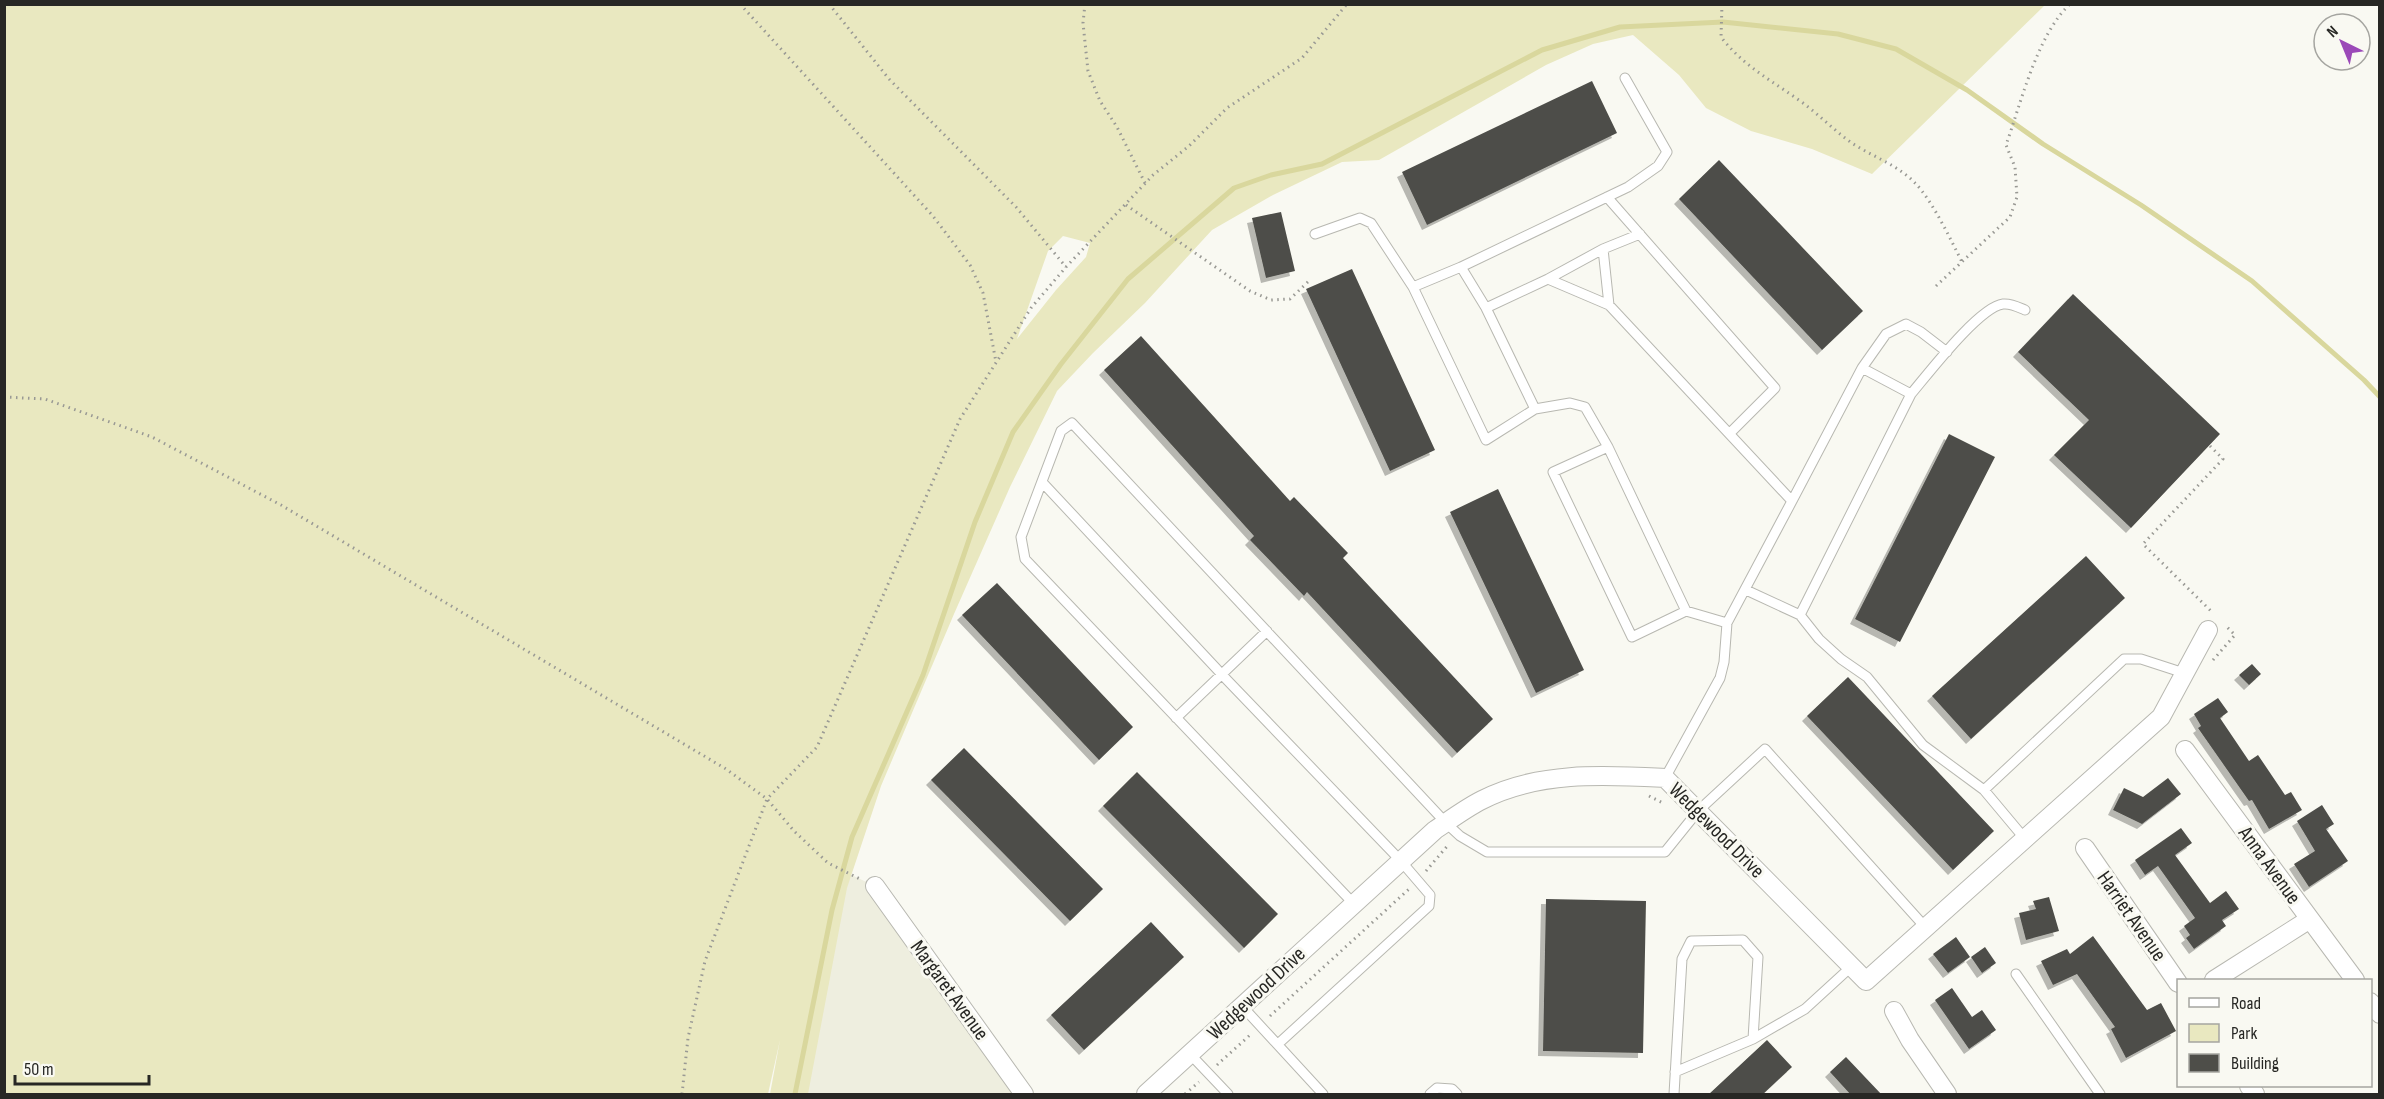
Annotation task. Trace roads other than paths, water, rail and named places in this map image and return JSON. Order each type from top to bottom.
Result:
[{"type":"street","name":"Wedgewood Drive","points":[[1146,1095],[1400,860],[1446,823],[1483,799],[1522,784],[1579,776],[1665,778],[1695,815],[1866,981],[2162,717],[2213,621]]},
{"type":"street","name":"Anna Avenue","points":[[2185,750],[2354,979]]},
{"type":"street","name":"Harriet Avenue","points":[[2085,848],[2177,982]]},
{"type":"street","name":"Margaret Avenue","points":[[868,883],[1024,1095]]},
{"type":"street","points":[[2217,979],[2310,920]]},
{"type":"street","points":[[1894,1011],[1910,1040],[1947,1095]]},
{"type":"lane","points":[[1413,287],[1461,267],[1628,187],[1658,166],[1667,152],[1625,78]]},
{"type":"lane","points":[[1607,197],[1775,388],[1730,432]]},
{"type":"lane","points":[[1315,234],[1360,218],[1371,223],[1413,287],[1486,440],[1535,409],[1570,403],[1585,408],[1608,447],[1686,611]]},
{"type":"lane","points":[[1486,308],[1548,279],[1603,249],[1640,234]]},
{"type":"lane","points":[[1603,249],[1609,305]]},
{"type":"lane","points":[[1461,267],[1486,308],[1535,409]]},
{"type":"lane","points":[[1548,279],[1609,305],[1792,501]]},
{"type":"lane","points":[[1800,615],[1911,394],[1973,322],[2001,304],[2017,306],[2025,310]]},
{"type":"lane","points":[[1665,778],[1720,678],[1724,662],[1727,623],[1862,368],[1886,334],[1906,324],[1922,332],[1947,352]]},
{"type":"lane","points":[[1862,368],[1911,394]]},
{"type":"lane","points":[[1353,903],[1025,559],[1021,537],[1061,431],[1072,423],[1446,823],[1460,836],[1487,852],[1665,852],[1695,815],[1765,750],[1926,928]]},
{"type":"lane","points":[[1608,447],[1553,472],[1632,637],[1686,611],[1727,623]]},
{"type":"lane","points":[[1042,482],[1222,675],[1400,860],[1430,895],[1429,906],[1278,1044]]},
{"type":"lane","points":[[1746,590],[1800,615],[1819,639],[1841,659],[1867,677],[1923,745],[1984,790],[2025,839]]},
{"type":"lane","points":[[1176,718],[1267,631]]},
{"type":"lane","points":[[1984,790],[2124,659],[2141,659],[2184,673]]},
{"type":"lane","points":[[1674,1095],[1682,959],[1691,941],[1743,940],[1758,957],[1753,1039]]},
{"type":"lane","points":[[1676,1072],[1753,1039],[1805,1009],[1852,966]]},
{"type":"lane","points":[[2016,974],[2100,1095]]},
{"type":"lane","points":[[1242,1006],[1323,1095]]},
{"type":"lane","points":[[1190,1054],[1228,1095]]},
{"type":"lane","points":[[1430,1095],[1437,1088],[1452,1089],[1457,1095]]},
{"type":"waterway","points":[[795,1094],[832,910],[852,837],[923,675],[975,522],[1013,432],[1061,364],[1128,279],[1234,188],[1271,175],[1322,164],[1542,50],[1620,27],[1723,22],[1838,34],[1896,49],[1967,90],[2043,144],[2141,205],[2252,281],[2364,380],[2380,397]]}]
